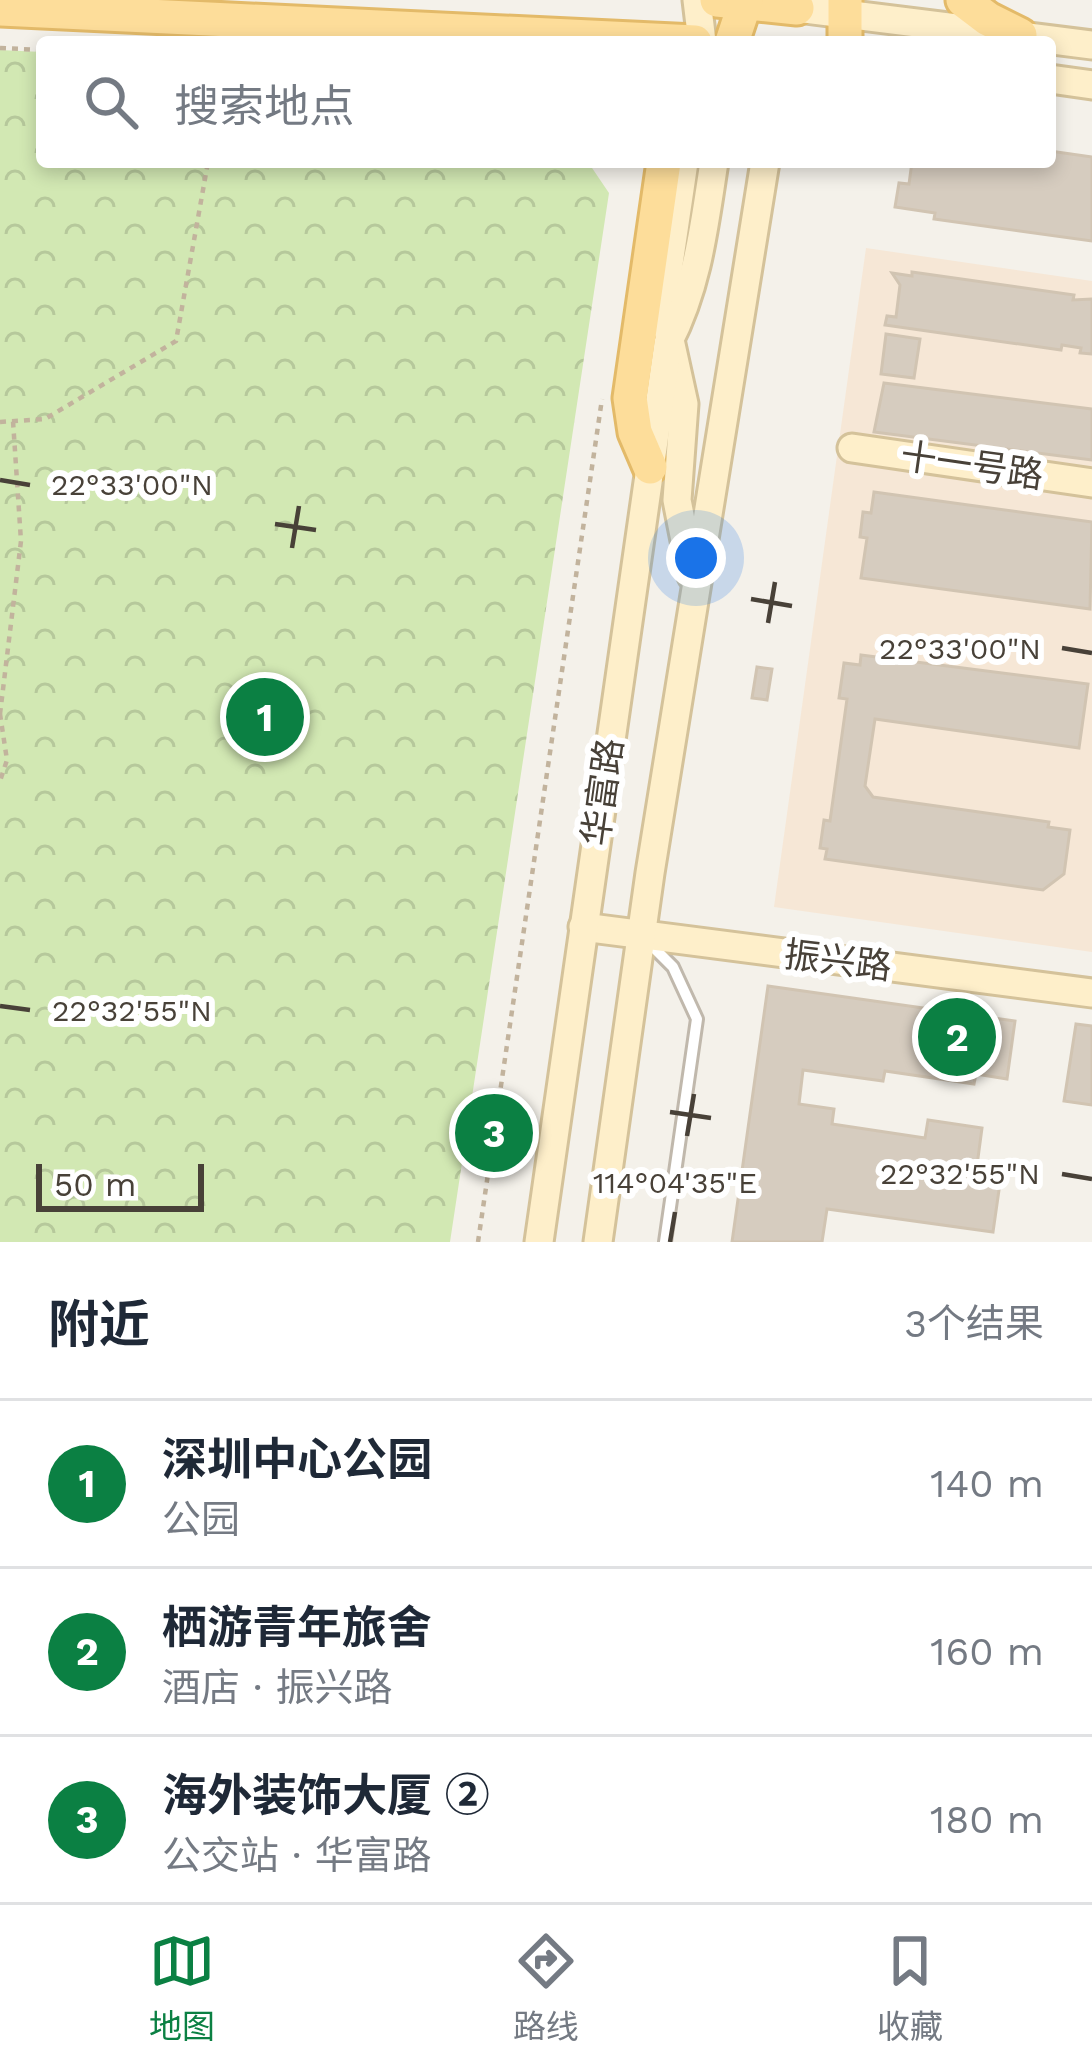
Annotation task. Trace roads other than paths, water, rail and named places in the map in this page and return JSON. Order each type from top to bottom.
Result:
[{"type":"main road","points":[[697,0],[699,36]]},
{"type":"main road","points":[[963,0],[988,20],[1020,35]]},
{"type":"main road","points":[[733,36],[736,1],[800,4],[844,18],[1027,36]]},
{"type":"main road","points":[[787,36],[800,4]]},
{"type":"main road","points":[[0,9],[535,36]]},
{"type":"main road","points":[[1056,40],[1092,45]]},
{"type":"main road","points":[[1056,81],[1092,85]]},
{"type":"main road","points":[[650,467],[635,432],[630,398],[663,168]]},
{"type":"main road","name":"华富路","points":[[539,1242],[668,343],[665,291],[683,168]]},
{"type":"main road","name":"华富路","points":[[696,591],[677,500],[685,428],[682,384],[668,343],[685,310],[698,266],[713,168]]},
{"type":"main road","name":"华富路","points":[[598,1242],[764,168]]},
{"type":"main road","name":"十一号路","points":[[852,448],[1092,483]]},
{"type":"main road","name":"振兴路","points":[[583,927],[1092,993]]},
{"type":"lane","points":[[642,935],[673,968],[697,1019],[665,1242]]},
{"type":"place","name":"深圳中心公园","points":[[265,717]]},
{"type":"place","name":"栖游青年旅舍","points":[[957,1037]]},
{"type":"place","name":"海外装饰大厦 ②","points":[[494,1133]]}]
